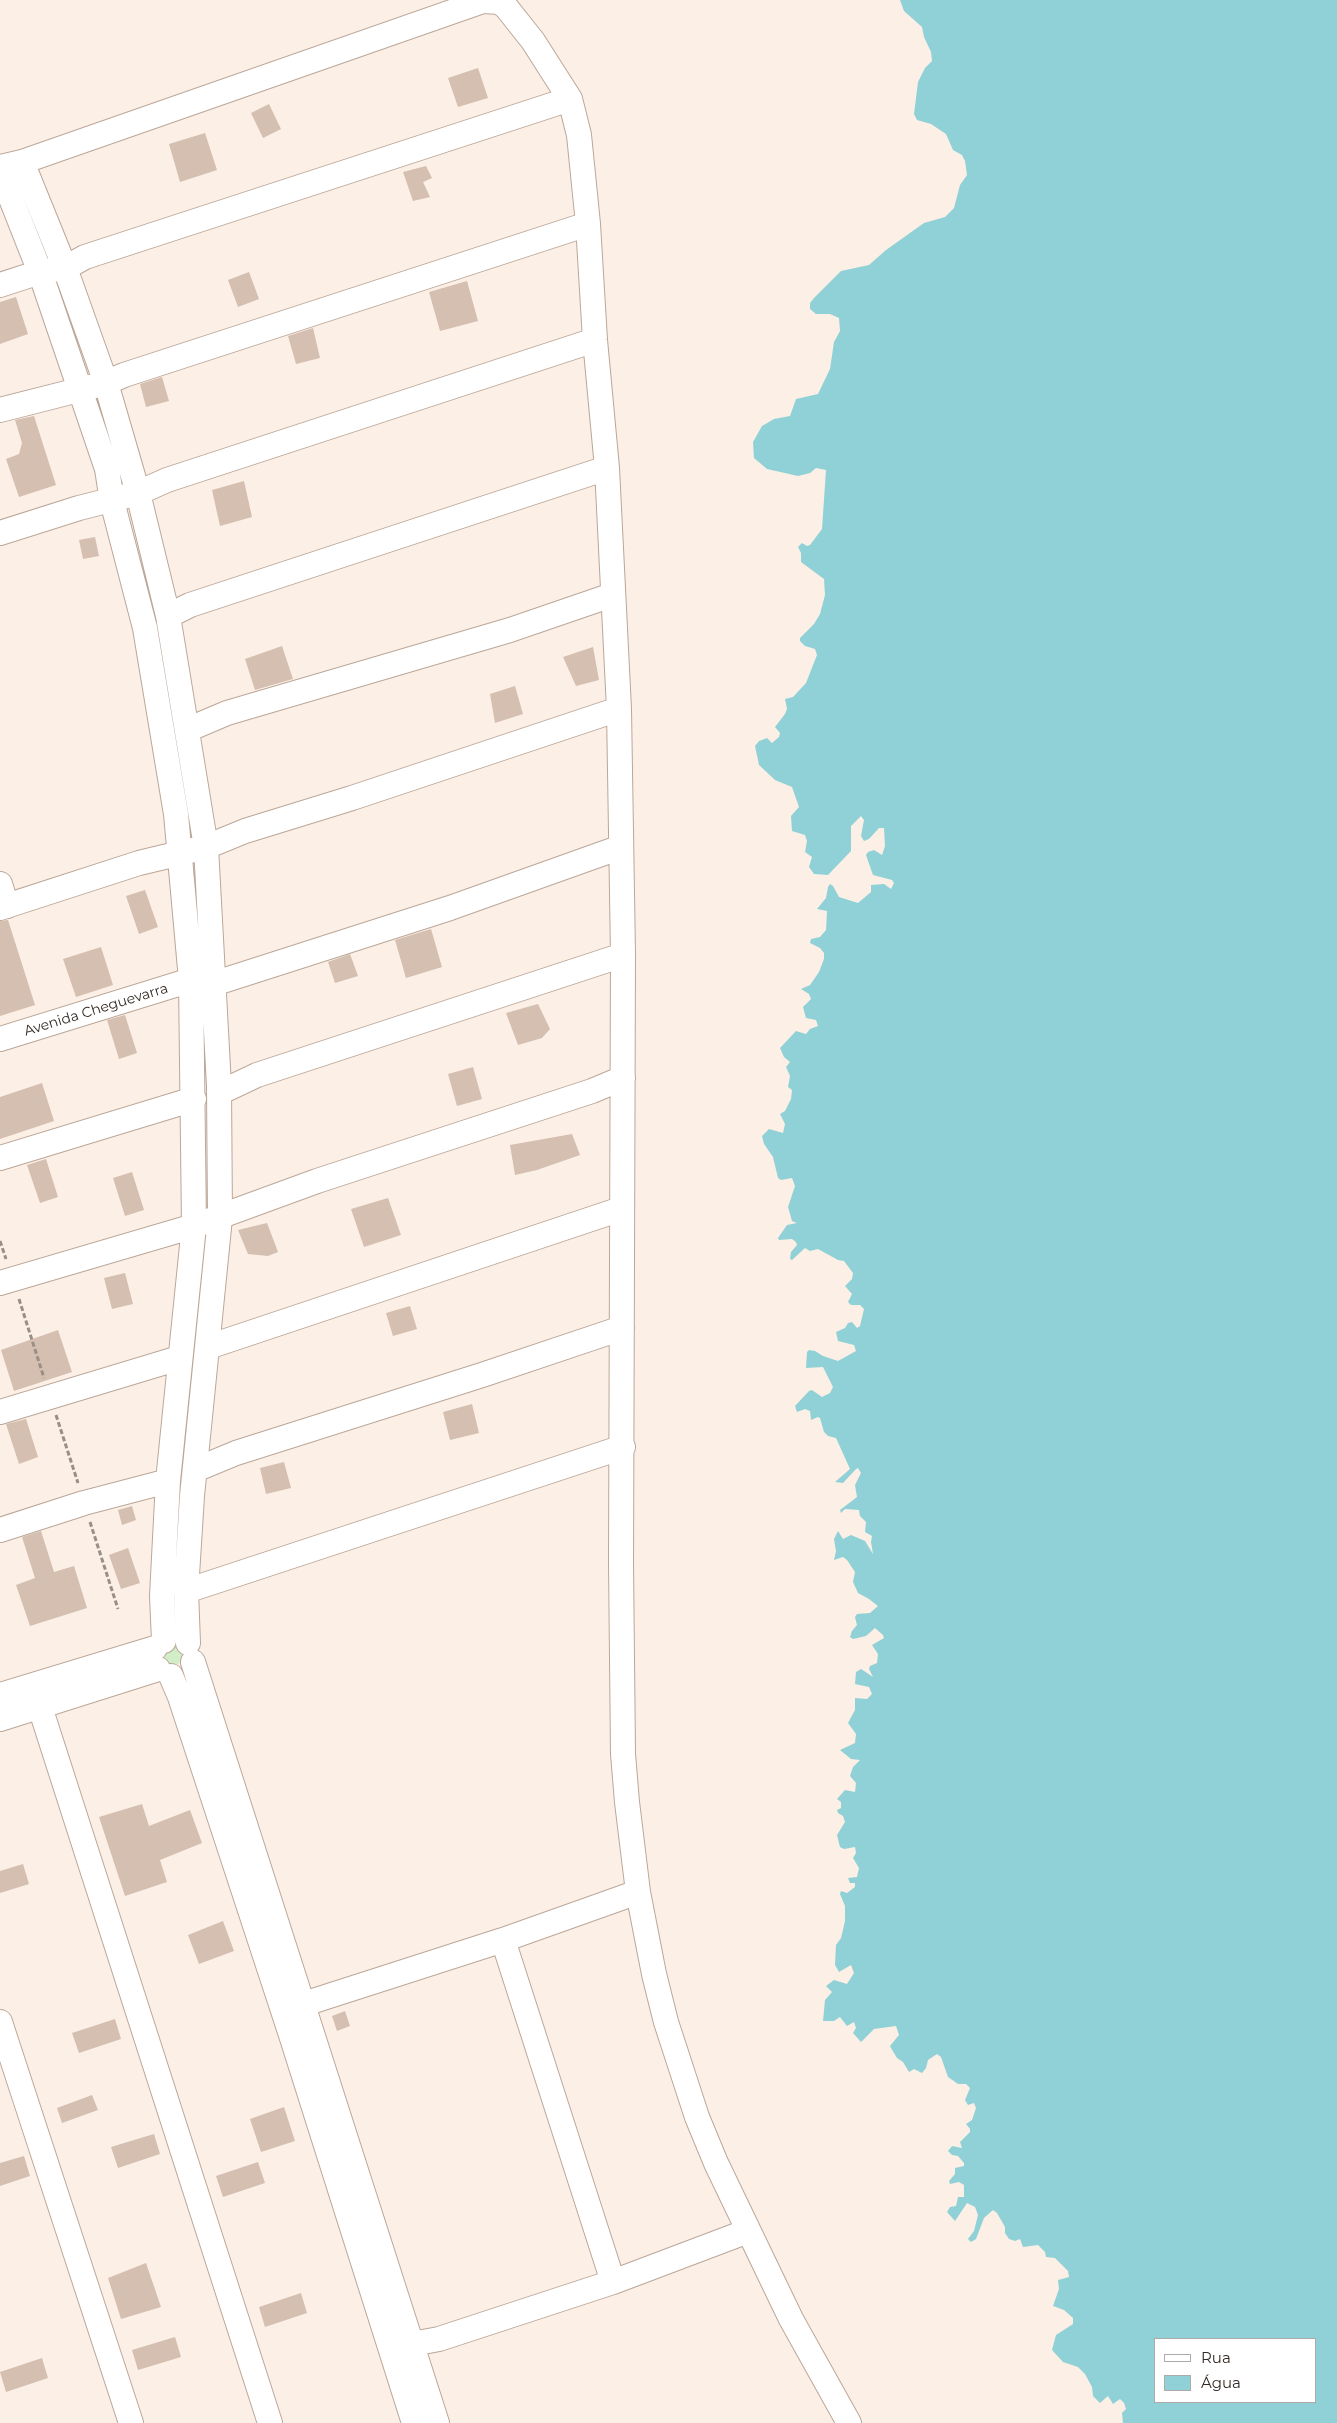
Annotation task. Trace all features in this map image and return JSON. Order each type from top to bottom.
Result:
[{"type":"street","points":[[414,2423],[288,2026],[180,1697],[162,1658],[162,1596],[168,1481],[179,1358],[194,1226],[194,1100],[202,982],[206,847],[168,616],[138,493],[106,383],[65,268],[11,164],[483,1],[499,2],[506,7],[533,40],[570,99],[579,135],[588,224],[595,340],[607,468],[619,708],[623,955],[621,1209],[623,1754],[638,1892],[654,1974],[697,2117],[716,2164],[791,2319],[849,2423]]},
{"type":"street","points":[[0,285],[40,272],[65,268],[85,257],[570,99]]},
{"type":"street","points":[[0,171],[40,272],[107,469],[112,501],[145,628],[162,723],[219,1093],[220,1218],[195,1470],[186,1591],[191,1652],[185,1673],[162,1658],[0,1695]]},
{"type":"street","points":[[0,410],[106,383],[124,375],[588,224]]},
{"type":"street","points":[[0,532],[79,508],[138,493],[167,480],[595,340]]},
{"type":"street","points":[[168,616],[190,605],[607,468]]},
{"type":"street","points":[[187,730],[227,713],[510,630],[612,595]]},
{"type":"street","points":[[2,900],[206,847],[245,831],[352,798],[619,708]]},
{"type":"street","name":"Avenida Cheguevarra","points":[[0,1039],[202,982],[450,908],[621,847]]},
{"type":"street","points":[[219,1093],[257,1075],[623,955]]},
{"type":"street","points":[[6,1281],[220,1218],[243,1207],[280,1194],[583,1094],[623,1078]]},
{"type":"street","points":[[0,1158],[194,1100]]},
{"type":"street","points":[[208,1347],[621,1209]]},
{"type":"street","points":[[195,1470],[236,1453],[482,1375],[622,1328]]},
{"type":"street","points":[[0,1412],[179,1358]]},
{"type":"street","points":[[186,1591],[623,1447]]},
{"type":"street","points":[[0,1530],[84,1503],[168,1481]]},
{"type":"street","points":[[0,1719],[40,1707],[162,1658],[170,1635],[184,1637],[191,1652],[437,2423]]},
{"type":"street","points":[[40,1707],[270,2423]]},
{"type":"street","points":[[304,2004],[503,1940],[638,1892]]},
{"type":"street","points":[[503,1940],[613,2282]]},
{"type":"street","points":[[0,2022],[131,2423]]},
{"type":"street","points":[[412,2344],[440,2339],[613,2282],[748,2231]]},
{"type":"path","points":[[0,1241],[6,1281],[50,1396],[118,1609]]},
{"type":"green space","points":[[174,1645],[181,1648],[184,1655],[181,1662],[174,1665],[167,1662],[164,1655],[167,1648]]},
{"type":"water","points":[[900,0],[1337,0],[1337,2423],[1123,2423],[1122,2413],[1126,2409],[1124,2403],[1120,2399],[1113,2404],[1108,2396],[1100,2403],[1093,2396],[1092,2387],[1085,2374],[1078,2367],[1063,2362],[1052,2350],[1056,2335],[1073,2324],[1073,2318],[1064,2310],[1053,2306],[1059,2289],[1058,2280],[1069,2277],[1068,2271],[1055,2258],[1046,2257],[1045,2252],[1038,2245],[1023,2247],[1020,2239],[1015,2241],[1009,2239],[1005,2233],[1005,2227],[997,2213],[993,2210],[984,2218],[976,2239],[971,2242],[968,2239],[974,2231],[978,2215],[975,2207],[967,2203],[955,2221],[947,2212],[950,2207],[956,2206],[958,2197],[964,2197],[964,2185],[959,2182],[950,2184],[949,2181],[955,2174],[955,2168],[964,2166],[964,2163],[958,2156],[952,2155],[948,2151],[952,2146],[962,2148],[960,2142],[970,2132],[966,2124],[972,2120],[976,2108],[974,2103],[968,2105],[965,2100],[970,2088],[966,2084],[958,2084],[948,2077],[941,2057],[937,2054],[928,2060],[926,2068],[922,2073],[914,2069],[909,2072],[890,2046],[899,2035],[896,2026],[874,2029],[861,2042],[853,2033],[856,2028],[854,2022],[847,2026],[840,2017],[834,2021],[823,2021],[825,2000],[832,1992],[826,1986],[834,1980],[847,1984],[854,1973],[851,1965],[839,1972],[835,1965],[836,1945],[841,1938],[845,1921],[845,1906],[840,1894],[841,1891],[847,1893],[855,1887],[855,1883],[850,1883],[848,1878],[857,1877],[859,1868],[853,1858],[856,1853],[855,1847],[844,1849],[840,1847],[837,1835],[845,1822],[843,1816],[838,1813],[837,1810],[841,1808],[841,1802],[837,1799],[845,1790],[855,1792],[856,1783],[850,1776],[853,1767],[860,1760],[851,1759],[840,1750],[855,1743],[856,1734],[848,1723],[855,1710],[855,1698],[867,1699],[872,1694],[869,1687],[855,1684],[856,1672],[861,1669],[873,1677],[869,1669],[870,1666],[877,1663],[878,1654],[872,1645],[884,1638],[875,1628],[866,1636],[853,1639],[850,1637],[857,1625],[855,1617],[857,1614],[870,1613],[878,1606],[858,1593],[853,1582],[855,1572],[847,1560],[843,1557],[834,1560],[836,1551],[834,1539],[838,1531],[843,1539],[851,1535],[865,1541],[873,1554],[872,1536],[865,1532],[866,1522],[860,1516],[859,1510],[845,1509],[841,1513],[840,1510],[857,1497],[855,1485],[861,1473],[858,1468],[843,1483],[835,1482],[850,1469],[836,1438],[828,1436],[824,1432],[820,1418],[811,1420],[810,1411],[805,1409],[797,1412],[795,1406],[809,1391],[812,1390],[822,1397],[830,1393],[833,1387],[823,1367],[806,1368],[807,1352],[809,1350],[815,1351],[838,1361],[856,1351],[854,1345],[838,1341],[836,1332],[852,1322],[857,1328],[860,1326],[864,1309],[860,1305],[851,1305],[848,1302],[852,1294],[845,1286],[852,1279],[853,1273],[844,1261],[838,1260],[818,1249],[810,1251],[805,1248],[792,1260],[790,1259],[791,1252],[797,1245],[796,1242],[792,1239],[779,1240],[778,1238],[787,1225],[797,1223],[792,1221],[788,1207],[795,1186],[792,1178],[781,1180],[778,1178],[773,1157],[764,1144],[762,1136],[769,1129],[783,1133],[785,1124],[780,1114],[785,1111],[791,1099],[792,1090],[788,1087],[790,1076],[786,1067],[790,1062],[784,1057],[780,1048],[796,1031],[806,1034],[810,1029],[818,1026],[816,1020],[806,1018],[803,1007],[811,999],[809,994],[801,989],[810,985],[819,972],[824,959],[824,953],[820,948],[810,943],[811,939],[820,937],[826,930],[827,911],[817,909],[826,898],[828,887],[830,884],[833,886],[839,897],[858,903],[871,892],[871,885],[884,884],[891,889],[894,883],[892,880],[873,875],[866,855],[874,850],[882,855],[885,846],[884,828],[879,828],[869,839],[864,841],[861,836],[864,820],[861,816],[851,826],[851,851],[828,875],[814,874],[809,867],[812,857],[805,852],[807,841],[805,835],[792,831],[791,816],[799,807],[792,787],[775,780],[759,765],[755,746],[759,741],[767,738],[772,743],[779,737],[780,733],[775,727],[787,709],[785,699],[793,697],[806,683],[817,655],[815,649],[805,646],[800,641],[800,638],[814,624],[820,614],[825,595],[824,579],[801,562],[801,553],[798,547],[802,543],[807,546],[810,545],[822,529],[826,470],[816,468],[810,473],[798,476],[767,469],[754,458],[753,442],[762,426],[774,419],[790,416],[796,399],[818,394],[830,369],[834,342],[840,331],[839,318],[830,314],[816,314],[810,309],[810,303],[814,298],[841,271],[869,265],[886,250],[924,223],[945,217],[954,208],[960,185],[967,175],[965,161],[962,155],[953,150],[946,134],[931,124],[917,120],[914,114],[918,82],[925,68],[932,61],[931,52],[924,37],[922,27],[904,11]]},
{"type":"building","points":[[478,68],[488,98],[458,107],[448,78]]},
{"type":"building","points":[[269,104],[281,129],[263,138],[251,113]]},
{"type":"building","points":[[205,133],[217,170],[180,182],[169,144]]},
{"type":"building","points":[[426,166],[432,178],[423,182],[430,197],[413,201],[403,172]]},
{"type":"building","points":[[249,272],[259,299],[238,307],[228,280]]},
{"type":"building","points":[[467,281],[478,321],[440,331],[429,292]]},
{"type":"building","points":[[16,297],[28,334],[0,344],[0,302]]},
{"type":"building","points":[[313,328],[320,358],[296,364],[288,336]]},
{"type":"building","points":[[162,377],[169,401],[146,407],[140,384]]},
{"type":"building","points":[[34,416],[56,485],[19,497],[6,459],[19,454],[22,443],[15,420]]},
{"type":"building","points":[[244,481],[252,517],[220,526],[212,490]]},
{"type":"building","points":[[95,537],[99,556],[83,559],[79,540]]},
{"type":"building","points":[[282,646],[293,679],[255,690],[245,659]]},
{"type":"building","points":[[593,647],[599,680],[576,686],[563,657]]},
{"type":"building","points":[[515,686],[523,714],[495,723],[490,694]]},
{"type":"building","points":[[145,890],[158,927],[139,934],[126,896]]},
{"type":"building","points":[[8,920],[35,1005],[0,1016],[0,921]]},
{"type":"building","points":[[431,929],[442,967],[406,978],[395,940]]},
{"type":"building","points":[[101,947],[113,985],[76,997],[63,959]]},
{"type":"building","points":[[350,954],[358,976],[335,983],[328,962]]},
{"type":"building","points":[[538,1004],[550,1029],[542,1038],[518,1045],[506,1013]]},
{"type":"building","points":[[125,1015],[137,1053],[119,1059],[107,1020]]},
{"type":"building","points":[[473,1067],[482,1099],[457,1106],[448,1074]]},
{"type":"building","points":[[42,1083],[54,1121],[0,1139],[0,1097]]},
{"type":"building","points":[[572,1134],[580,1155],[537,1170],[515,1175],[510,1145]]},
{"type":"building","points":[[46,1159],[58,1197],[40,1203],[27,1165]]},
{"type":"building","points":[[132,1172],[144,1210],[125,1216],[113,1178]]},
{"type":"building","points":[[388,1198],[401,1235],[364,1247],[351,1209]]},
{"type":"building","points":[[267,1223],[278,1252],[268,1256],[248,1254],[238,1230]]},
{"type":"building","points":[[125,1273],[133,1304],[112,1309],[104,1278]]},
{"type":"building","points":[[410,1306],[417,1329],[393,1336],[386,1313]]},
{"type":"building","points":[[58,1330],[72,1372],[14,1391],[1,1350]]},
{"type":"building","points":[[472,1404],[479,1433],[450,1440],[443,1412]]},
{"type":"building","points":[[26,1419],[38,1457],[19,1464],[6,1424]]},
{"type":"building","points":[[284,1462],[291,1488],[266,1494],[260,1468]]},
{"type":"building","points":[[132,1506],[136,1520],[122,1525],[118,1510]]},
{"type":"building","points":[[41,1531],[54,1572],[74,1566],[87,1608],[30,1626],[16,1585],[35,1578],[22,1537]]},
{"type":"building","points":[[128,1548],[140,1583],[121,1589],[109,1555]]},
{"type":"building","points":[[142,1804],[149,1826],[190,1810],[202,1843],[160,1860],[167,1882],[125,1896],[99,1817]]},
{"type":"building","points":[[23,1864],[29,1884],[0,1893],[0,1871]]},
{"type":"building","points":[[223,1921],[234,1951],[199,1964],[188,1935]]},
{"type":"building","points":[[345,2011],[350,2026],[337,2031],[332,2016]]},
{"type":"building","points":[[115,2019],[121,2039],[79,2053],[72,2033]]},
{"type":"building","points":[[92,2095],[98,2110],[62,2123],[57,2108]]},
{"type":"building","points":[[284,2107],[295,2141],[261,2152],[250,2119]]},
{"type":"building","points":[[154,2134],[160,2154],[118,2168],[111,2147]]},
{"type":"building","points":[[24,2156],[30,2176],[0,2186],[0,2163]]},
{"type":"building","points":[[258,2162],[265,2183],[223,2197],[216,2176]]},
{"type":"building","points":[[146,2263],[161,2307],[121,2319],[108,2278]]},
{"type":"building","points":[[301,2293],[307,2313],[265,2327],[259,2307]]},
{"type":"building","points":[[175,2337],[181,2357],[138,2370],[132,2350]]},
{"type":"building","points":[[42,2358],[48,2378],[6,2392],[0,2372]]}]
